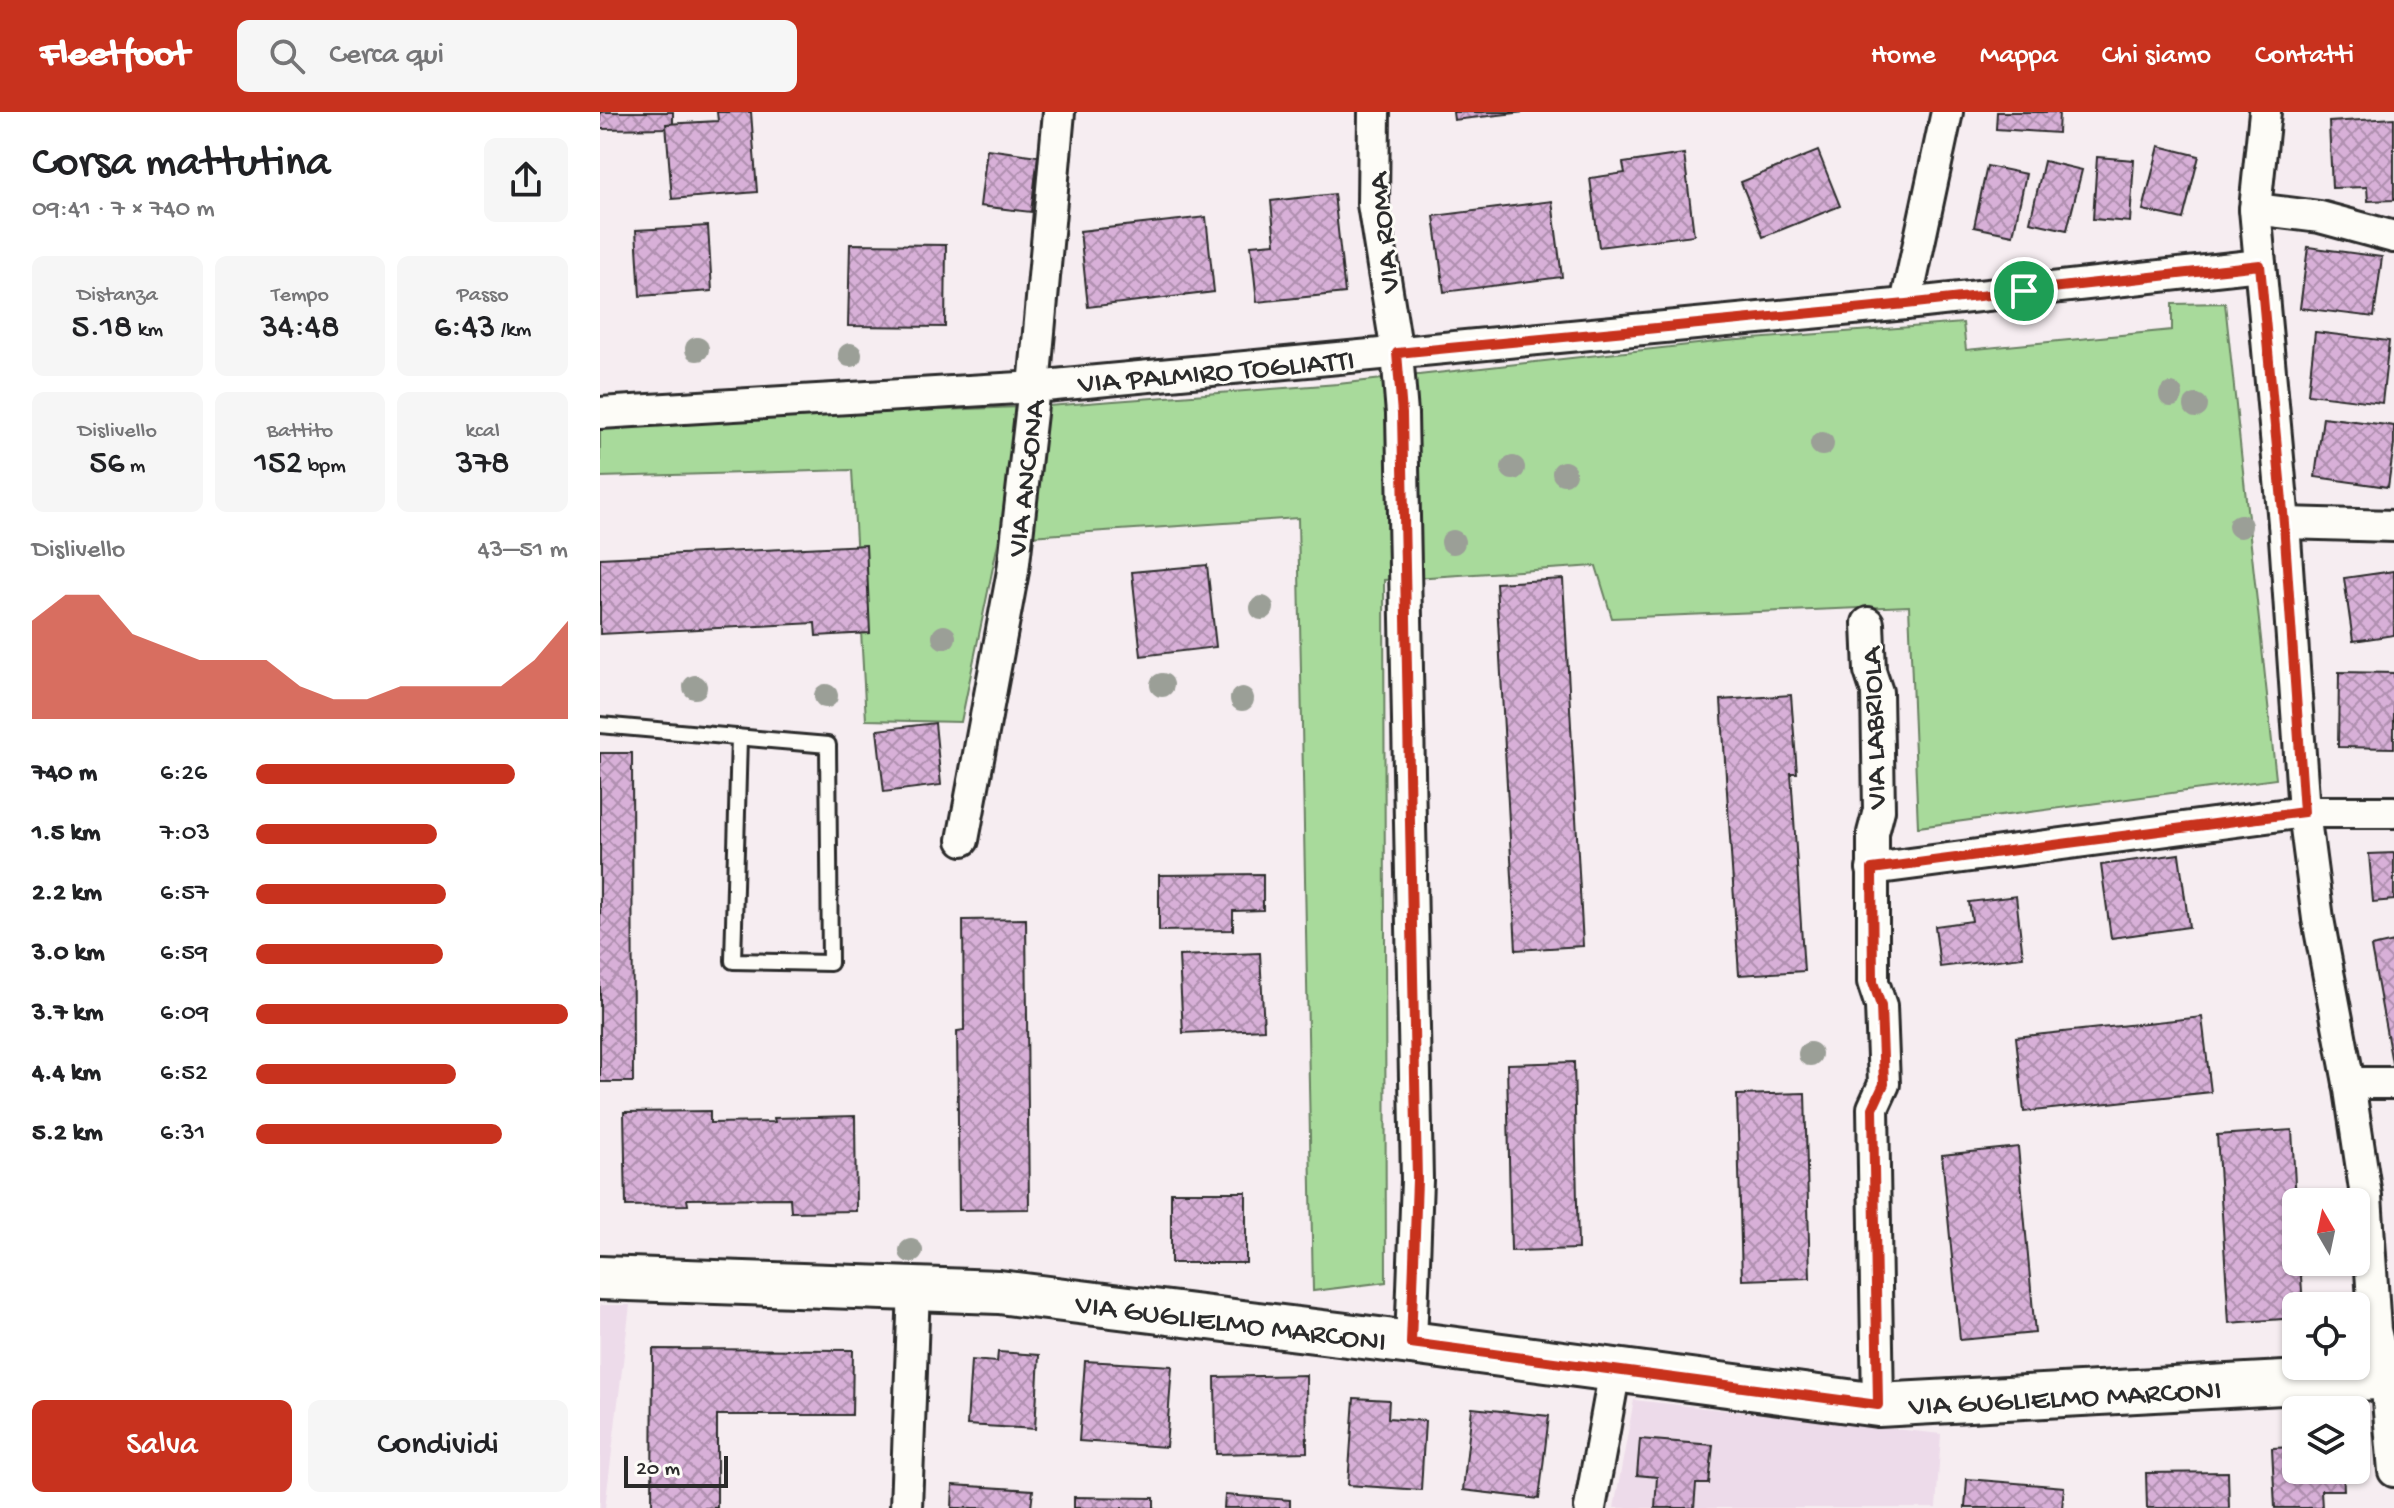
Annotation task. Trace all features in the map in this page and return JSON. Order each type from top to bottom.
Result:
[{"type":"street","name":"VIA ANCONA","points":[[963,840],[1013,571],[1034,387],[1059,112]]},
{"type":"street","name":"VIA ROMA","points":[[1374,112],[1373,204],[1397,353],[1403,429],[1417,1180],[1411,1343]]},
{"type":"street","points":[[1906,304],[1947,112]]},
{"type":"street","points":[[2265,112],[2255,209],[2284,523],[2304,812],[2318,919],[2349,1083],[2366,1196],[2375,1330],[2390,1377],[2394,1471]]},
{"type":"street","points":[[2255,209],[2320,217],[2394,237]]},
{"type":"street","name":"VIA PALMIRO TOGLIATTI","points":[[600,413],[1034,387],[1906,304],[2260,265]]},
{"type":"street","points":[[2284,523],[2394,526]]},
{"type":"street","name":"VIA LABRIOLA","points":[[1868,623],[1870,671],[1877,692],[1879,810],[1873,833],[1873,982],[1881,1006],[1884,1084],[1873,1108],[1878,1405]]},
{"type":"street","points":[[1872,869],[2304,812],[2394,812]]},
{"type":"street","points":[[2349,1083],[2394,1083]]},
{"type":"street","name":"VIA GUGLIELMO MARCONI","points":[[600,1278],[999,1292],[1878,1405],[2390,1377]]},
{"type":"street","points":[[906,1508],[914,1288]]},
{"type":"street","points":[[1590,1508],[1615,1370]]},
{"type":"lane","points":[[600,725],[739,737],[828,745],[830,963],[733,961],[739,737]]},
{"type":"shaded area","points":[[600,1305],[630,1305],[605,1508],[600,1508]]},
{"type":"shaded area","points":[[1634,1400],[1941,1434],[1936,1508],[1614,1508]]},
{"type":"green space","points":[[2225,303],[2276,779],[1918,827],[1909,606],[1612,618],[1596,566],[1384,580],[1386,1282],[1313,1291],[1298,518],[999,538],[961,722],[866,720],[852,470],[600,477],[600,423],[1048,406],[1338,384],[1725,341],[1963,323],[1966,350],[2172,330],[2172,304]]},
{"type":"building","points":[[600,112],[673,112],[673,128],[600,129]]},
{"type":"building","points":[[717,112],[751,112],[757,192],[672,199],[666,124],[718,121]]},
{"type":"building","points":[[1453,112],[1525,112],[1454,120]]},
{"type":"building","points":[[1997,112],[2059,112],[2058,133],[1996,129]]},
{"type":"building","points":[[2394,118],[2394,200],[2368,201],[2367,187],[2332,188],[2329,122]]},
{"type":"building","points":[[2159,146],[2199,156],[2183,219],[2143,210]]},
{"type":"building","points":[[987,149],[1038,156],[1031,212],[980,206]]},
{"type":"building","points":[[1818,151],[1840,206],[1763,237],[1741,182]]},
{"type":"building","points":[[1684,154],[1694,235],[1599,247],[1590,178],[1625,173],[1623,163]]},
{"type":"building","points":[[2097,157],[2134,160],[2130,222],[2093,219]]},
{"type":"building","points":[[2044,161],[2082,170],[2067,230],[2030,222]]},
{"type":"building","points":[[1987,166],[2026,174],[2013,235],[1974,227]]},
{"type":"building","points":[[1334,194],[1345,293],[1257,302],[1251,245],[1275,243],[1271,201]]},
{"type":"building","points":[[1552,201],[1562,277],[1444,292],[1434,216]]},
{"type":"building","points":[[1206,217],[1214,292],[1088,307],[1080,231]]},
{"type":"building","points":[[708,226],[712,291],[640,296],[636,230]]},
{"type":"building","points":[[850,244],[946,245],[945,327],[848,326]]},
{"type":"building","points":[[2308,247],[2382,257],[2374,317],[2300,308]]},
{"type":"building","points":[[2315,332],[2389,341],[2382,403],[2308,394]]},
{"type":"building","points":[[2323,417],[2394,426],[2388,487],[2315,477]]},
{"type":"building","points":[[866,545],[870,633],[816,636],[815,623],[600,634],[600,558]]},
{"type":"building","points":[[1207,565],[1216,647],[1141,656],[1132,572]]},
{"type":"building","points":[[2394,571],[2394,635],[2353,641],[2344,578]]},
{"type":"building","points":[[1563,579],[1583,946],[1516,950],[1496,583]]},
{"type":"building","points":[[2339,672],[2394,673],[2394,748],[2338,747]]},
{"type":"building","points":[[1791,695],[1797,773],[1791,773],[1804,971],[1739,975],[1721,700]]},
{"type":"building","points":[[935,723],[941,785],[884,792],[877,730]]},
{"type":"building","points":[[600,753],[632,753],[633,1082],[600,1082]]},
{"type":"building","points":[[2394,853],[2394,900],[2373,902],[2369,854]]},
{"type":"building","points":[[2179,854],[2189,927],[2111,938],[2101,865]]},
{"type":"building","points":[[1263,874],[1263,910],[1233,911],[1233,930],[1159,931],[1159,875]]},
{"type":"building","points":[[2016,896],[2023,957],[1940,967],[1935,926],[1972,921],[1969,902]]},
{"type":"building","points":[[1026,919],[1029,1209],[959,1210],[957,1031],[964,1030],[963,920]]},
{"type":"building","points":[[2394,942],[2394,1062],[2392,1063],[2371,947]]},
{"type":"building","points":[[1260,953],[1264,1029],[1183,1033],[1179,956]]},
{"type":"building","points":[[2202,1017],[2211,1092],[2024,1112],[2016,1037]]},
{"type":"building","points":[[1574,1062],[1578,1249],[1511,1251],[1507,1064]]},
{"type":"building","points":[[1805,1093],[1810,1278],[1742,1280],[1737,1095]]},
{"type":"building","points":[[710,1111],[710,1123],[855,1116],[856,1211],[791,1212],[790,1198],[687,1199],[688,1205],[626,1206],[624,1112]]},
{"type":"building","points":[[2292,1130],[2295,1188],[2282,1188],[2282,1276],[2301,1276],[2302,1292],[2282,1292],[2282,1319],[2229,1323],[2217,1135]]},
{"type":"building","points":[[2018,1147],[2035,1333],[1960,1340],[1942,1155]]},
{"type":"building","points":[[1171,1192],[1246,1192],[1246,1263],[1171,1263]]},
{"type":"building","points":[[653,1349],[853,1350],[852,1415],[717,1415],[717,1508],[652,1508]]},
{"type":"building","points":[[998,1352],[1039,1355],[1035,1429],[967,1425],[971,1360],[997,1362]]},
{"type":"building","points":[[1085,1361],[1172,1366],[1166,1447],[1079,1441]]},
{"type":"building","points":[[1306,1375],[1307,1452],[1216,1454],[1215,1377]]},
{"type":"building","points":[[1354,1398],[1389,1400],[1388,1418],[1425,1421],[1421,1490],[1348,1485]]},
{"type":"building","points":[[1472,1408],[1549,1416],[1539,1499],[1463,1490]]},
{"type":"building","points":[[1640,1439],[1713,1445],[1709,1484],[1696,1484],[1694,1508],[1655,1508],[1657,1477],[1637,1475]]},
{"type":"building","points":[[2272,1448],[2282,1448],[2282,1484],[2344,1484],[2344,1490],[2321,1490],[2322,1508],[2275,1508]]},
{"type":"building","points":[[2228,1472],[2229,1508],[2147,1508],[2146,1473]]},
{"type":"building","points":[[1967,1479],[2064,1487],[2062,1508],[1965,1508]]},
{"type":"building","points":[[953,1485],[1033,1490],[1031,1508],[952,1508]]},
{"type":"building","points":[[1225,1495],[1290,1500],[1290,1508],[1224,1508]]},
{"type":"building","points":[[1074,1497],[1154,1498],[1154,1508],[1074,1508]]},
{"type":"route","points":[[2260,265],[2284,523],[2304,812],[1872,869],[1873,982],[1881,1006],[1884,1084],[1873,1108],[1878,1405],[1411,1343],[1417,1180],[1402,414],[1397,353],[2024,291],[2260,265]]}]
